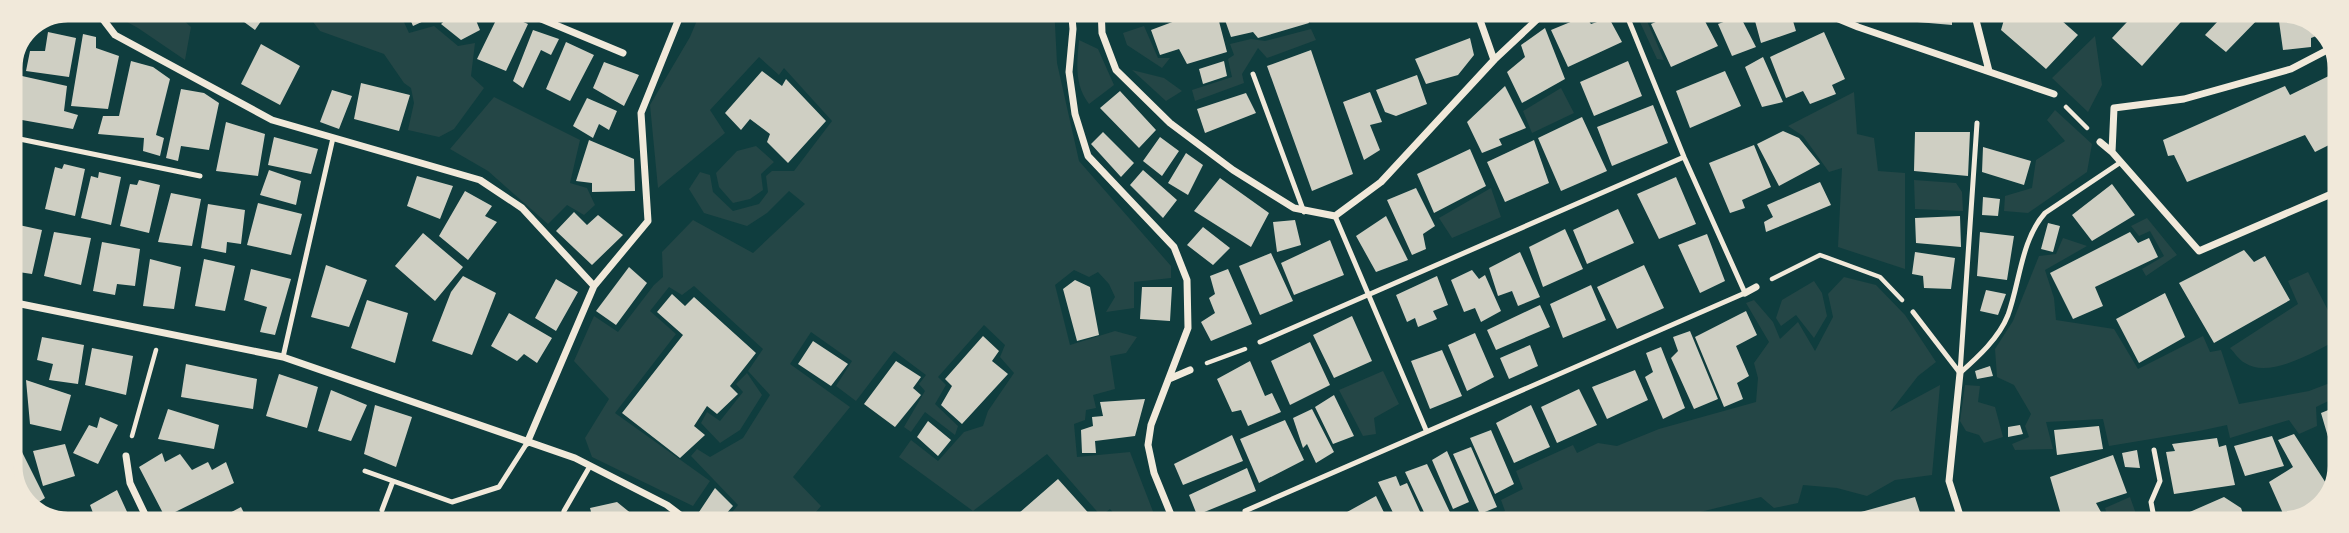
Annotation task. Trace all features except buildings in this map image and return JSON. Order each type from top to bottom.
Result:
[{"type":"street","points":[[101,17],[115,35],[272,120],[480,180],[522,208],[594,286]]},
{"type":"street","points":[[537,17],[623,54]]},
{"type":"street","points":[[527,443],[594,286],[648,221],[641,113],[680,17]]},
{"type":"street","points":[[1072,17],[1069,72],[1076,114],[1088,156],[1174,247],[1187,280],[1188,328],[1151,425],[1148,445],[1154,473],[1171,516]]},
{"type":"street","points":[[1101,17],[1102,33],[1116,70],[1170,123],[1233,170],[1294,208],[1335,216],[1381,182],[1494,60],[1540,17]]},
{"type":"street","points":[[1479,17],[1494,60]]},
{"type":"street","points":[[1834,17],[2054,94]]},
{"type":"street","points":[[1974,17],[1989,71]]},
{"type":"street","points":[[2112,152],[2114,108],[2184,99],[2291,69],[2328,49]]},
{"type":"street","points":[[2099,142],[2112,152],[2199,251],[2331,195]]},
{"type":"street","points":[[1745,293],[1756,287]]},
{"type":"street","points":[[18,303],[283,357],[575,458],[667,505],[682,516]]},
{"type":"street","points":[[1169,379],[1190,370]]},
{"type":"street","points":[[1960,373],[1949,481],[1960,516]]},
{"type":"street","points":[[126,456],[130,483],[146,516]]},
{"type":"lane","points":[[1245,511],[1745,293],[1684,157],[1627,17]]},
{"type":"lane","points":[[1254,74],[1304,212]]},
{"type":"lane","points":[[1960,373],[1977,123]]},
{"type":"lane","points":[[283,357],[333,138]]},
{"type":"lane","points":[[18,139],[200,176]]},
{"type":"lane","points":[[1260,342],[1684,157]]},
{"type":"lane","points":[[1960,373],[1985,350],[2007,317],[2023,258],[2036,223],[2045,213],[2121,162]]},
{"type":"lane","points":[[1335,216],[1426,430]]},
{"type":"lane","points":[[1913,312],[1960,373]]},
{"type":"lane","points":[[365,471],[453,502],[499,487],[527,443]]},
{"type":"lane","points":[[2154,450],[2160,481],[2151,502],[2154,516]]},
{"type":"lane","points":[[563,516],[590,466]]},
{"type":"lane","points":[[382,510],[393,481]]},
{"type":"path","points":[[2054,94],[2099,142]]},
{"type":"path","points":[[1756,287],[1820,255],[1880,277],[1913,312]]},
{"type":"path","points":[[126,456],[161,332]]},
{"type":"path","points":[[1190,370],[1260,342]]},
{"type":"shaded area","points":[[118,17],[180,17],[191,27],[185,60]]},
{"type":"shaded area","points":[[309,17],[402,17],[409,33],[434,26],[458,46],[475,43],[471,76],[484,88],[454,129],[439,137],[408,130],[414,103],[411,88],[404,83],[384,54],[320,31]]},
{"type":"shaded area","points":[[698,17],[1055,17],[1057,63],[1079,161],[1171,266],[1171,278],[1134,282],[1134,308],[1106,312],[1115,297],[1109,284],[1098,272],[1089,277],[1074,270],[1055,285],[1070,345],[1115,331],[1137,337],[1126,353],[1110,356],[1115,389],[1093,395],[1096,408],[1086,410],[1085,420],[1074,424],[1077,457],[1130,452],[1155,516],[1116,516],[1110,509],[1101,516],[1047,454],[973,511],[899,457],[911,440],[938,461],[964,432],[983,426],[988,411],[1014,373],[1000,357],[1005,345],[984,325],[938,377],[946,385],[935,404],[958,426],[955,435],[925,412],[911,432],[904,427],[925,391],[919,384],[926,375],[894,351],[856,401],[836,386],[852,361],[811,332],[790,364],[850,407],[793,477],[821,506],[813,516],[801,512],[797,516],[729,516],[738,505],[691,456],[697,449],[710,457],[743,438],[770,395],[748,371],[763,349],[694,286],[682,295],[669,287],[650,311],[676,334],[615,413],[710,481],[693,506],[592,457],[585,438],[609,399],[574,361],[594,316],[618,332],[663,277],[662,252],[693,220],[753,253],[805,204],[789,191],[767,213],[747,226],[704,213],[689,189],[700,172],[710,175],[713,192],[733,211],[759,204],[768,192],[766,176],[772,171],[794,171],[832,121],[784,68],[779,75],[759,57],[710,110],[725,133],[658,188],[650,105],[690,37]]},
{"type":"shaded area","points":[[1641,17],[1656,17],[1647,21],[1664,60],[1657,59],[1639,20]]},
{"type":"shaded area","points":[[1144,26],[1158,58],[1170,58],[1162,68],[1127,45],[1123,33]]},
{"type":"shaded area","points":[[1311,29],[1316,40],[1267,58],[1258,48],[1242,74],[1244,83],[1195,101],[1192,90],[1232,77],[1228,59],[1234,55],[1230,44],[1251,39],[1265,41]]},
{"type":"shaded area","points":[[2095,36],[2102,85],[2088,112],[2052,78]]},
{"type":"shaded area","points":[[1079,40],[1098,49],[1114,85],[1089,104],[1079,81]]},
{"type":"shaded area","points":[[1132,70],[1164,78],[1182,91],[1166,101]]},
{"type":"shaded area","points":[[1561,88],[1574,113],[1532,133],[1523,111]]},
{"type":"shaded area","points":[[1854,92],[1857,134],[1874,138],[1878,171],[1905,173],[1905,269],[1838,247],[1842,168],[1829,172],[1803,136],[1788,126]]},
{"type":"shaded area","points":[[494,97],[580,140],[570,183],[587,188],[595,205],[584,215],[567,205],[548,224],[488,171],[450,149]]},
{"type":"shaded area","points":[[2055,110],[2092,144],[2087,172],[2028,213],[2004,211],[2005,196],[2032,188],[2036,160],[2065,141],[2047,120]]},
{"type":"shaded area","points":[[756,146],[774,162],[761,174],[763,190],[750,199],[733,203],[719,187],[716,173],[737,151]]},
{"type":"shaded area","points":[[1914,180],[1956,183],[1962,192],[1963,211],[1915,209]]},
{"type":"shaded area","points":[[1491,188],[1501,217],[1452,238],[1439,218]]},
{"type":"shaded area","points":[[2147,218],[2177,255],[2146,276],[2142,269],[2164,256],[2150,231],[2139,236],[2131,226]]},
{"type":"shaded area","points":[[2063,238],[2087,246],[2045,270],[2054,298],[2056,320],[2114,329],[2138,369],[2203,336],[2210,352],[2221,350],[2239,404],[2309,391],[2332,382],[2332,399],[2316,407],[2317,426],[2299,434],[2289,420],[2230,438],[2227,425],[2109,446],[2103,419],[2046,422],[2053,449],[2015,450],[2012,444],[2029,437],[2025,426],[2031,414],[2014,385],[1997,377],[1995,349],[2013,321],[2039,256],[2056,254]]},
{"type":"shaded area","points":[[2308,272],[2332,317],[2332,342],[2295,361],[2268,368],[2243,362],[2230,348],[2298,304],[2288,281]]},
{"type":"shaded area","points":[[1844,277],[1876,285],[1905,315],[1936,362],[1918,376],[1890,412],[1940,385],[1932,475],[1895,480],[1867,496],[1837,488],[1803,485],[1798,503],[1774,508],[1761,497],[1684,516],[1495,516],[1505,511],[1501,500],[1523,489],[1516,471],[1573,445],[1577,453],[1598,443],[1617,446],[1659,429],[1756,402],[1758,378],[1754,363],[1769,342],[1746,303],[1754,300],[1773,322],[1780,339],[1798,322],[1815,351],[1833,317],[1828,294]]},
{"type":"shaded area","points":[[1814,281],[1822,293],[1827,316],[1814,338],[1796,315],[1781,326],[1776,318],[1782,300]]},
{"type":"shaded area","points":[[1383,371],[1399,404],[1374,418],[1376,434],[1363,436],[1339,390]]},
{"type":"shaded area","points":[[747,373],[762,395],[740,430],[720,443],[701,423],[707,412],[720,421],[743,392],[736,384]]},
{"type":"shaded area","points":[[1965,385],[1980,386],[1978,402],[1995,407],[2003,437],[1984,443],[1979,435],[1966,431],[1960,421]]},
{"type":"shaded area","points":[[2130,497],[2137,516],[2107,516],[2105,508]]}]
